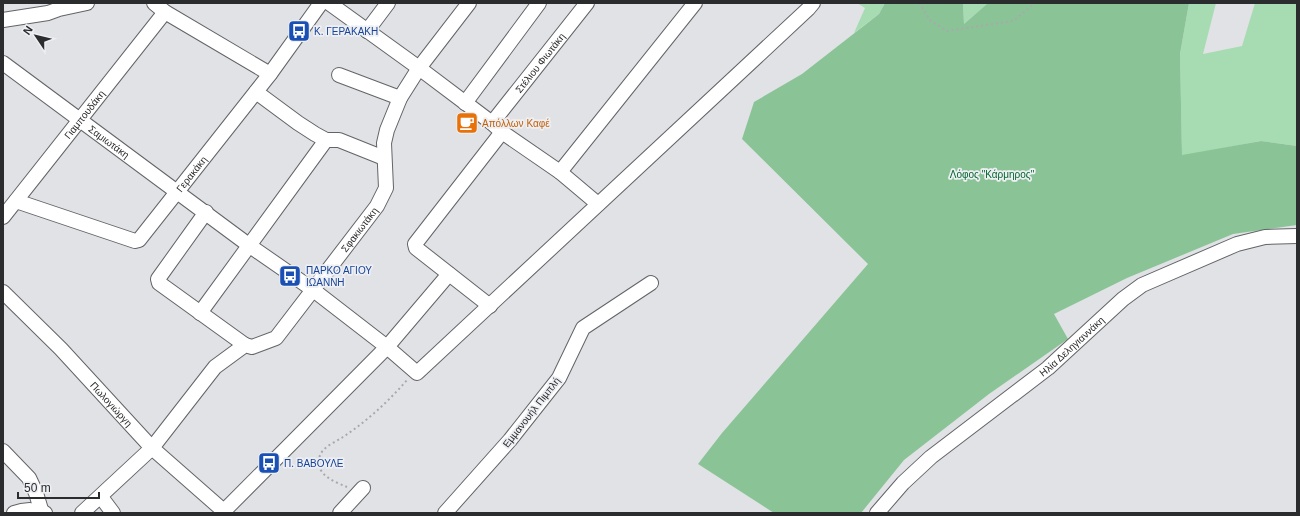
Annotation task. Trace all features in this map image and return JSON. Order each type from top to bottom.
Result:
[{"type":"street","points":[[3,20],[48,13],[55,6],[86,3]]},
{"type":"street","points":[[154,3],[165,12],[270,74]]},
{"type":"street","name":"Γερακάκη","points":[[16,201],[134,241],[139,240],[270,74],[321,3]]},
{"type":"street","points":[[329,3],[420,68],[497,127],[560,172],[598,204]]},
{"type":"street","points":[[367,30],[388,3]]},
{"type":"street","name":"Σφακιωτάκη","points":[[82,513],[101,497],[152,448],[215,367],[245,346],[252,347],[276,338],[377,206],[386,188],[384,143],[387,130],[400,98],[420,68],[469,3]]},
{"type":"street","points":[[465,103],[539,3]]},
{"type":"street","name":"Στέλιου Φιωτάκη","points":[[449,274],[416,248],[415,244],[497,127],[587,3]]},
{"type":"street","points":[[560,172],[695,3]]},
{"type":"street","points":[[415,372],[420,371],[490,306],[807,5]]},
{"type":"street","name":"Γιαμπουδάκη","points":[[3,217],[165,12]]},
{"type":"street","name":"Σαμιωτάκη","points":[[3,63],[250,246],[312,289],[387,347],[415,372]]},
{"type":"street","points":[[339,75],[400,98]]},
{"type":"street","points":[[256,92],[298,123],[326,140],[338,140],[384,158]]},
{"type":"street","points":[[200,313],[326,140]]},
{"type":"street","points":[[206,212],[158,281],[245,346]]},
{"type":"street","name":"Ηλία Δεληγιαννάκη","points":[[877,513],[903,483],[931,457],[1048,368],[1123,299],[1142,285],[1237,244],[1265,237],[1297,236]]},
{"type":"street","points":[[225,512],[387,347],[449,274],[490,306]]},
{"type":"street","name":"Εµµανουήλ Πιµπλή","points":[[445,513],[510,440],[559,378],[583,328],[651,283]]},
{"type":"street","name":"Πωλογιώργη","points":[[3,292],[61,349],[152,448],[225,512]]},
{"type":"street","points":[[3,451],[29,478],[43,513]]},
{"type":"street","points":[[340,513],[361,490]]},
{"type":"street","points":[[101,497],[113,513]]},
{"type":"street","points":[[14,513],[20,510],[33,510],[43,513]]},
{"type":"path","points":[[918,3],[931,21],[947,31],[1013,21],[1035,3]]},
{"type":"path","points":[[361,490],[331,480],[323,474],[319,468],[318,459],[329,445],[363,422],[391,398],[415,372]]},
{"type":"green space","points":[[857,3],[885,3],[879,14],[854,33],[865,8]]},
{"type":"green space","name":"Λόφος \"Κάρμηρος\"","points":[[885,3],[963,3],[964,24],[988,3],[1189,3],[1180,54],[1182,155],[1261,141],[1297,146],[1297,225],[1233,234],[1127,278],[1054,314],[1068,339],[989,394],[904,460],[861,513],[774,513],[698,464],[722,433],[868,264],[742,139],[754,102],[802,74],[879,14]]},
{"type":"green space","points":[[963,3],[988,3],[964,24]]},
{"type":"green space","points":[[1189,3],[1216,3],[1203,54],[1242,46],[1255,3],[1297,3],[1297,146],[1260,141],[1182,156],[1180,54]]},
{"type":"place","name":"Κ. ΓΕΡΑΚΑΚΗ","points":[[299,31]]},
{"type":"place","name":"Απόλλων Καφέ","points":[[467,123]]},
{"type":"place","name":"ΠΑΡΚΟ ΑΓΙΟΥ ΙΩΑΝΝΗ","points":[[290,276]]},
{"type":"place","name":"Π. ΒΑΒΟΥΛΕ","points":[[269,463]]}]
